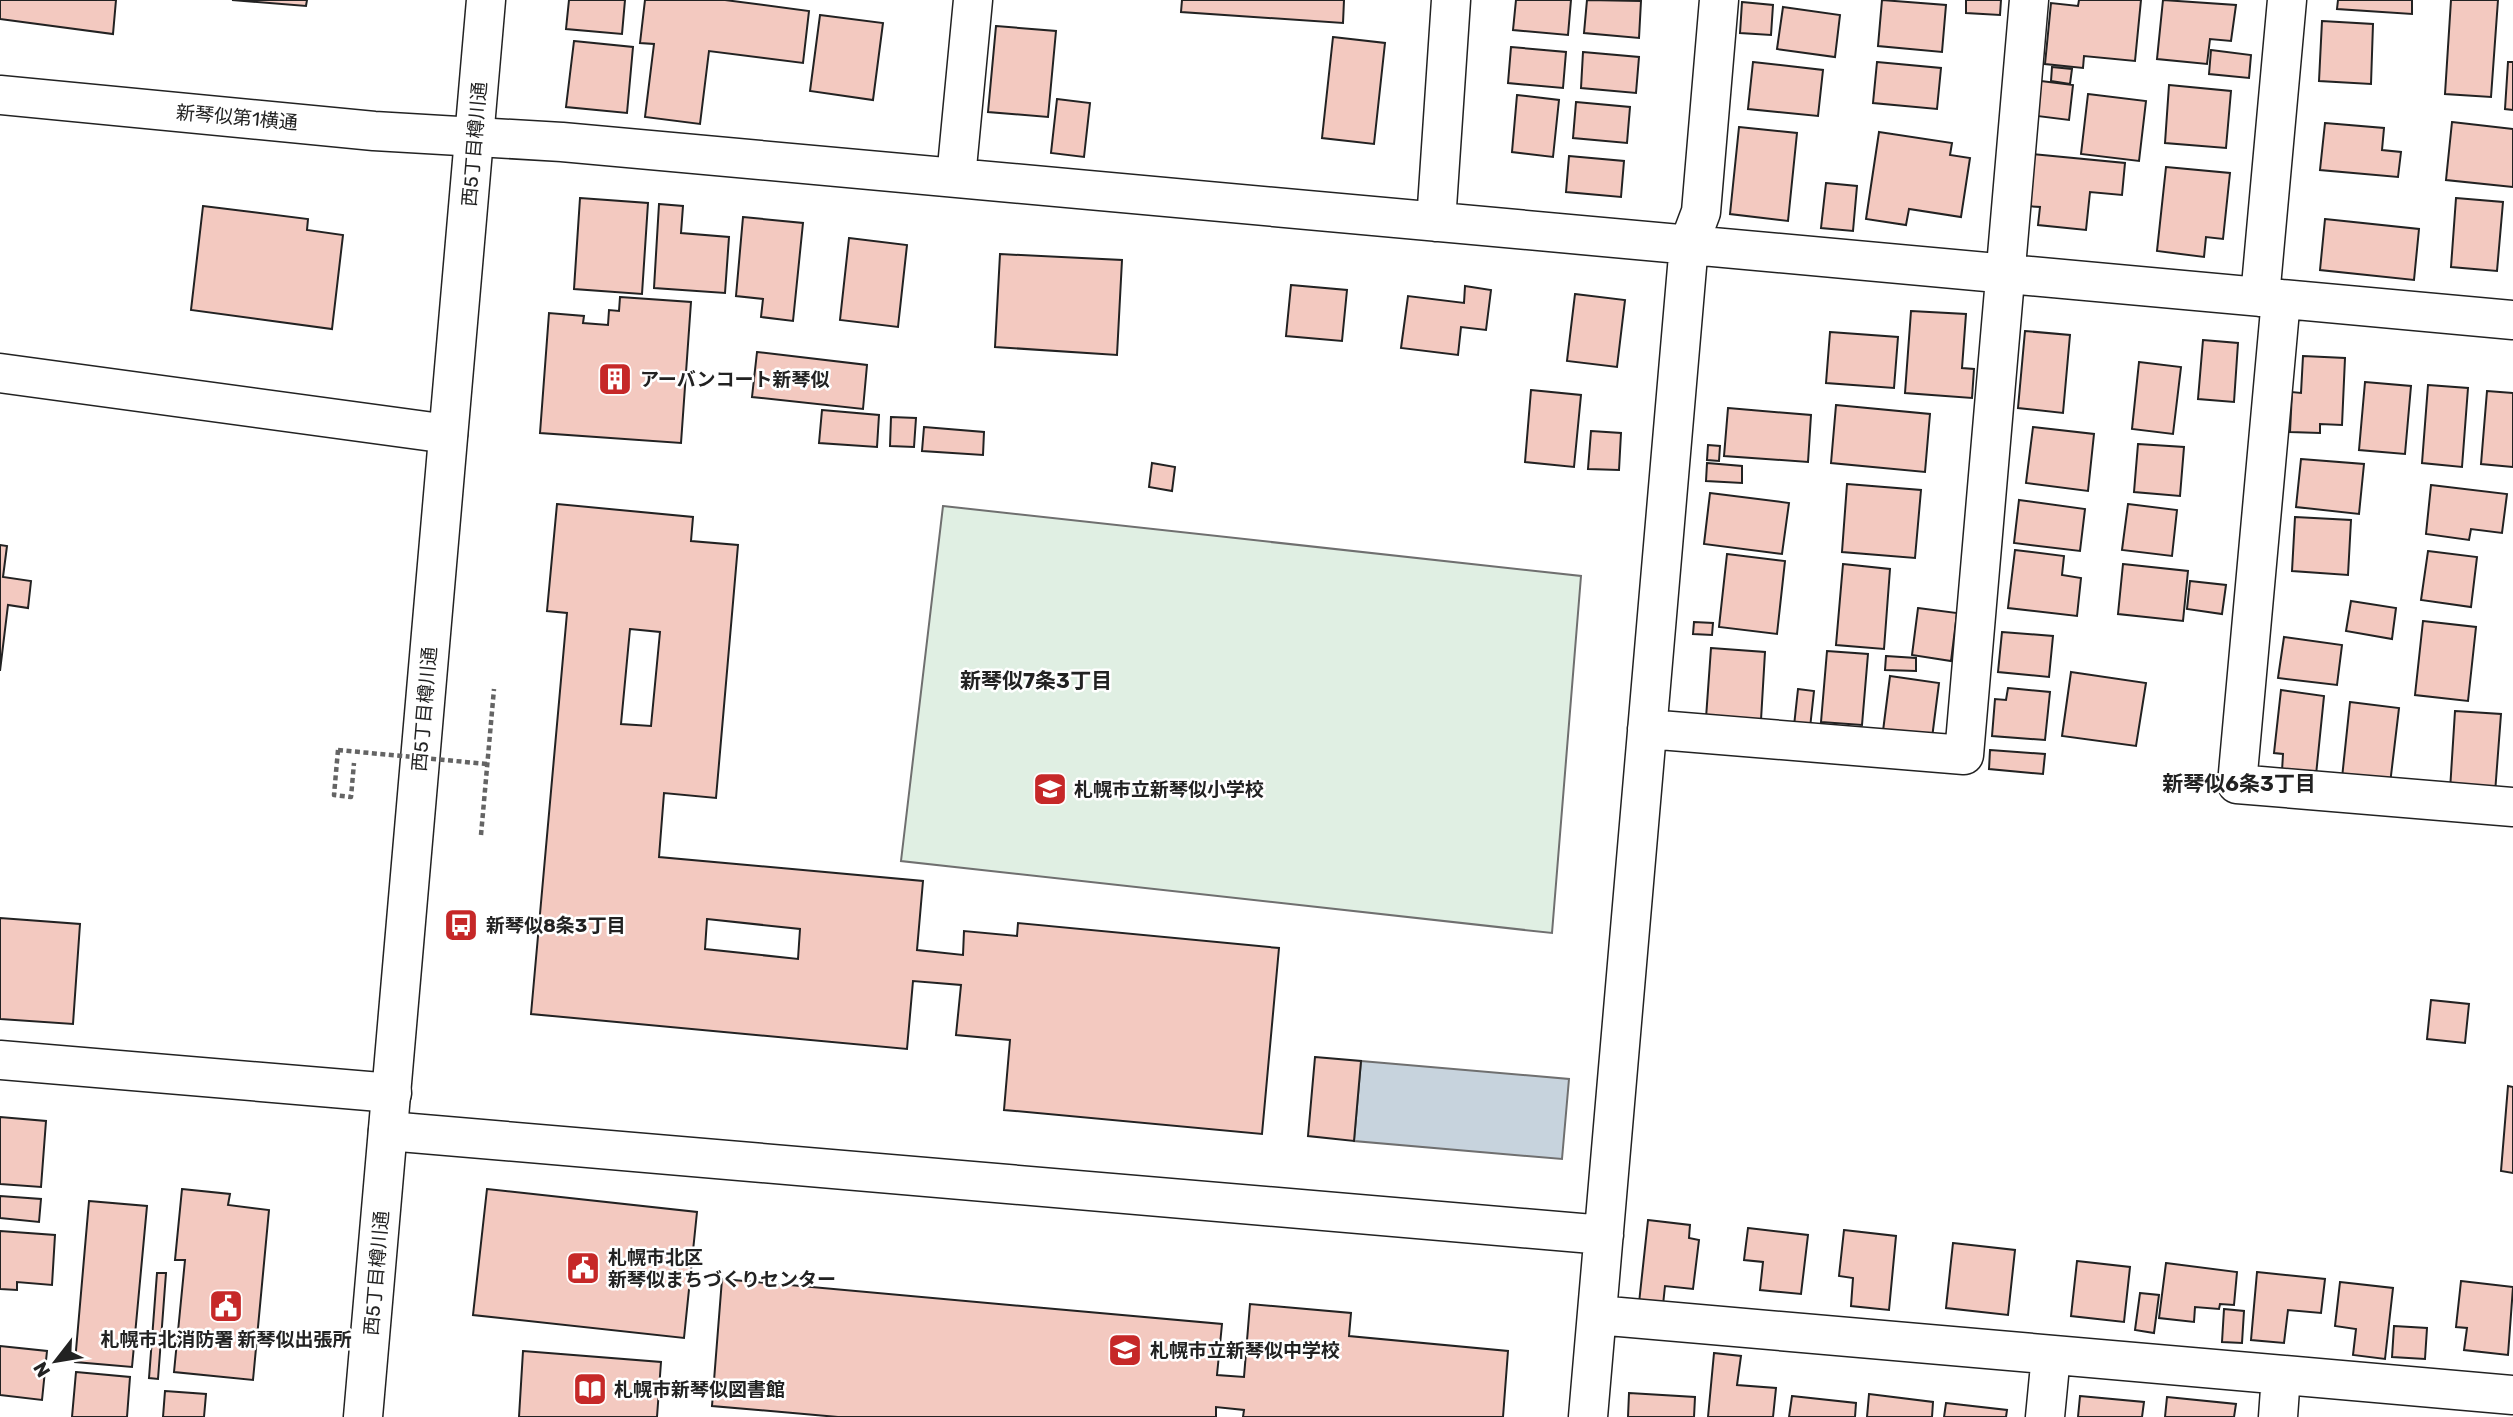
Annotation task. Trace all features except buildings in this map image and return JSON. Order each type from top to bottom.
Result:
[{"type":"street","name":"西5丁目樽川通","points":[[363,1417],[486,0]]},
{"type":"street","points":[[956,178],[973,0]]},
{"type":"street","points":[[1436,222],[1451,0]]},
{"type":"street","points":[[1588,1417],[1689,244],[1701,212],[1719,0]]},
{"type":"street","points":[[1647,729],[1964,755],[2029,0]]},
{"type":"street","points":[[2287,0],[2237,784],[2513,807]]},
{"type":"street","name":"新琴似第1横通","points":[[0,95],[474,139],[562,142],[2513,320]]},
{"type":"street","points":[[0,373],[448,435]]},
{"type":"street","points":[[0,1060],[392,1093]]},
{"type":"street","points":[[388,1131],[1604,1235]]},
{"type":"street","points":[[1597,1315],[2281,1375],[2510,1402]]},
{"type":"street","points":[[2045,1417],[2051,1355]]},
{"type":"street","points":[[2278,1417],[2281,1375]]},
{"type":"path","points":[[481,835],[494,689]]},
{"type":"path","points":[[354,763],[351,797],[334,795],[338,750],[487,764]]},
{"type":"green space","points":[[943,506],[1581,576],[1552,933],[901,861]]},
{"type":"shaded area","points":[[1361,1061],[1569,1079],[1562,1159],[1354,1141]]},
{"type":"place","name":"アーバンコート新琴似","points":[[615,379]]},
{"type":"place","name":"札幌市立新琴似小学校","points":[[1050,789]]},
{"type":"place","name":"新琴似8条3丁目","points":[[461,925]]},
{"type":"place","name":"札幌市北区 新琴似まちづくりセンター","points":[[583,1268]]},
{"type":"place","name":"札幌市北消防署 新琴似出張所","points":[[226,1306]]},
{"type":"place","name":"札幌市立新琴似中学校","points":[[1125,1350]]},
{"type":"place","name":"札幌市新琴似図書館","points":[[590,1389]]},
{"type":"district","name":"新琴似7条3丁目","points":[[1036,681]]},
{"type":"district","name":"新琴似6条3丁目","points":[[2239,784]]}]
